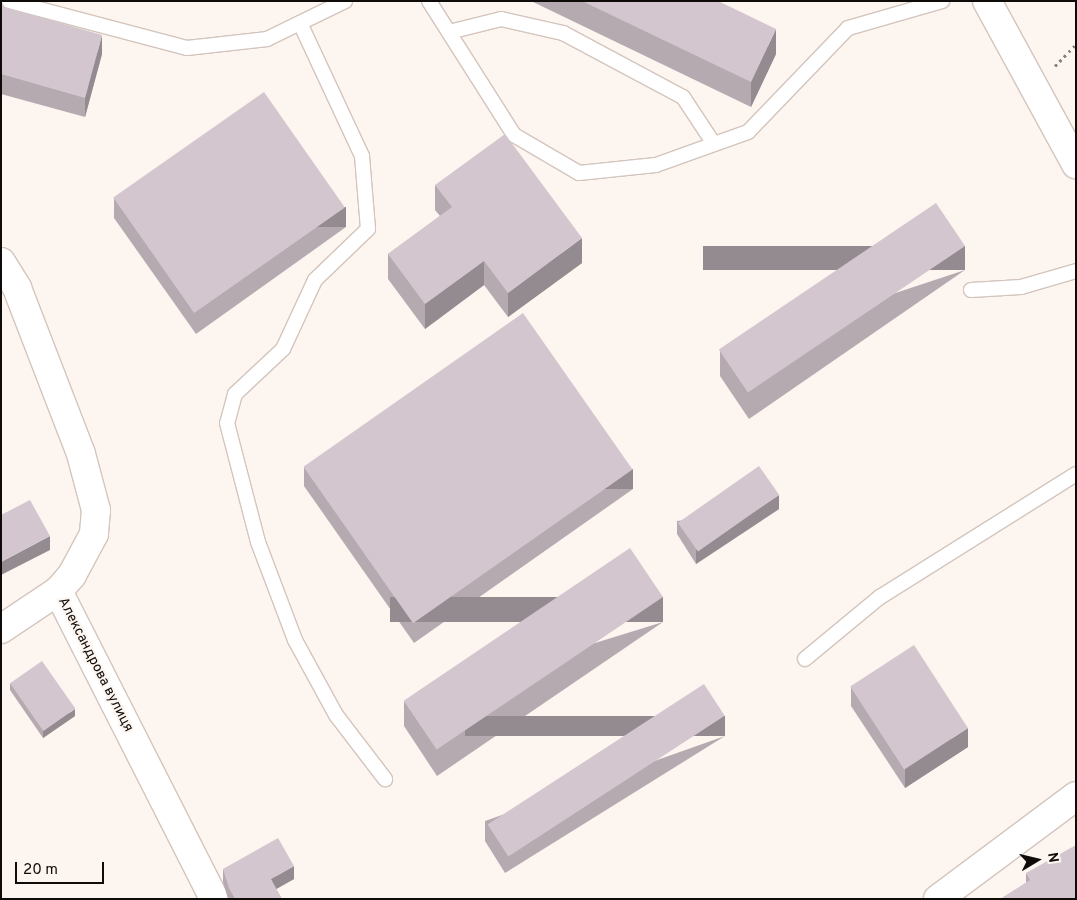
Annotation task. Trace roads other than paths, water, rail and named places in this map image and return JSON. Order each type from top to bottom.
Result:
[{"type":"street","points":[[987,1],[1076,164]]},
{"type":"street","name":"Александрова вулиця","points":[[1,262],[17,288],[78,445],[96,510],[94,534],[72,575],[58,591],[214,899]]},
{"type":"street","points":[[1,629],[58,591]]},
{"type":"street","points":[[938,899],[1076,796]]},
{"type":"lane","points":[[9,1],[187,48],[267,39],[345,1]]},
{"type":"lane","points":[[428,1],[514,135],[579,173],[656,165],[748,132],[848,28],[942,1]]},
{"type":"lane","points":[[449,32],[502,20],[563,33],[683,97],[714,144]]},
{"type":"lane","points":[[300,23],[362,156],[368,229],[315,280],[283,349],[235,394],[227,423],[258,542],[295,640],[336,715],[385,779]]},
{"type":"lane","points":[[971,290],[1021,287],[1076,271]]},
{"type":"lane","points":[[805,659],[880,597],[1076,474]]}]
